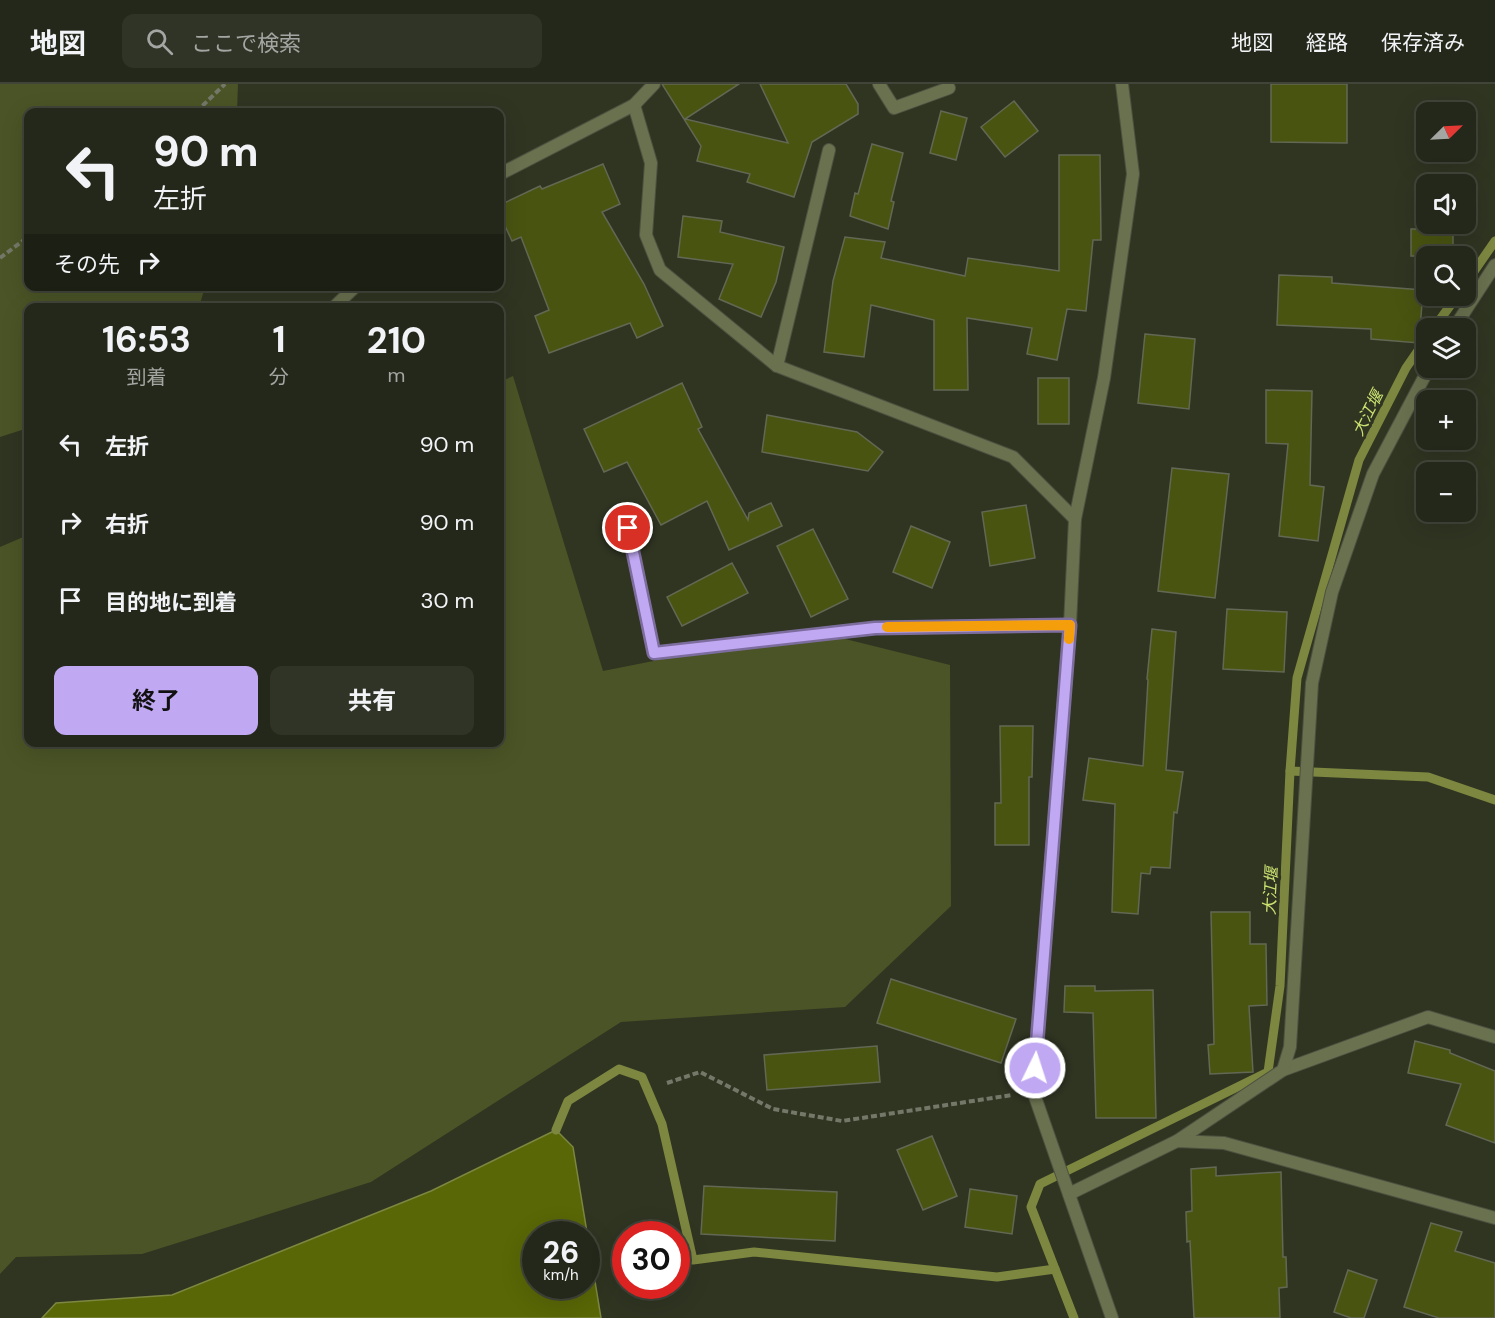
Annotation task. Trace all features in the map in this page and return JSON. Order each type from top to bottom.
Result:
[{"type":"street","points":[[504,172],[634,105],[654,84]]},
{"type":"street","points":[[879,84],[894,108],[949,88]]},
{"type":"street","points":[[1112,1318],[1033,1091],[1070,625],[1075,519],[1104,378],[1133,174],[1122,84]]},
{"type":"street","points":[[634,105],[651,163],[646,235],[660,270],[777,366],[1012,457],[1075,519]]},
{"type":"street","points":[[777,366],[829,150]]},
{"type":"street","points":[[1461,318],[1495,265]]},
{"type":"street","points":[[338,303],[351,291]]},
{"type":"street","points":[[1283,1071],[1290,1047],[1312,683],[1332,592],[1373,474],[1425,378]]},
{"type":"street","points":[[628,528],[654,653],[875,628],[1070,625]]},
{"type":"street","points":[[1069,1194],[1177,1141],[1283,1071],[1428,1017],[1495,1037]]},
{"type":"street","points":[[1177,1141],[1224,1143],[1495,1218]]},
{"type":"path","points":[[200,108],[225,84]]},
{"type":"path","points":[[0,258],[24,240]]},
{"type":"path","points":[[667,1083],[700,1072],[773,1109],[842,1121],[1033,1091]]},
{"type":"shaded area","points":[[0,84],[238,84],[237,108],[24,108],[24,291],[204,291],[200,303],[24,303],[24,429],[0,437]]},
{"type":"shaded area","points":[[513,376],[603,671],[809,630],[950,665],[951,906],[845,1007],[621,1022],[371,1182],[142,1254],[16,1257],[0,1274],[0,547],[24,537],[24,747],[504,747],[504,380]]},
{"type":"shaded area","points":[[556,1130],[573,1147],[585,1221],[522,1221],[522,1299],[598,1299],[601,1318],[42,1318],[56,1303],[172,1295],[431,1191]]},
{"type":"building","points":[[662,84],[739,84],[685,119],[788,143],[760,84],[846,84],[858,104],[858,114],[812,142],[794,197],[747,182],[750,174],[697,161],[701,146]]},
{"type":"building","points":[[1271,84],[1347,84],[1347,143],[1271,142]]},
{"type":"building","points":[[1014,101],[1038,131],[1005,157],[981,127]]},
{"type":"building","points":[[941,111],[967,118],[956,160],[930,153]]},
{"type":"building","points":[[872,144],[903,153],[891,201],[894,202],[888,229],[850,216],[855,193],[858,194]]},
{"type":"building","points":[[1059,155],[1100,155],[1101,240],[1093,240],[1086,311],[1067,309],[1057,360],[1027,354],[1032,328],[967,318],[968,390],[934,390],[934,320],[871,305],[864,357],[824,352],[833,281],[845,237],[885,242],[881,258],[965,276],[968,258],[1059,271]]},
{"type":"building","points":[[603,164],[620,204],[602,212],[644,284],[663,326],[637,338],[630,323],[549,353],[535,316],[549,310],[521,237],[512,241],[504,224],[504,203],[540,186],[542,189]]},
{"type":"building","points":[[683,216],[722,221],[720,232],[784,247],[776,282],[761,317],[719,299],[733,264],[678,257]]},
{"type":"building","points":[[1411,229],[1416,229],[1416,234],[1453,234],[1453,246],[1416,246],[1416,256],[1411,256]]},
{"type":"building","points":[[1279,275],[1332,277],[1332,283],[1416,289],[1416,306],[1422,306],[1421,318],[1416,318],[1416,343],[1371,339],[1371,329],[1277,325]]},
{"type":"building","points":[[1145,334],[1195,339],[1189,409],[1138,403]]},
{"type":"building","points":[[1038,378],[1069,378],[1069,424],[1038,424]]},
{"type":"building","points":[[682,383],[702,427],[698,429],[748,520],[749,513],[771,503],[782,526],[729,550],[707,501],[661,525],[627,462],[604,472],[584,429]]},
{"type":"building","points":[[1266,390],[1312,391],[1310,485],[1324,487],[1318,541],[1279,536],[1288,444],[1266,443]]},
{"type":"building","points":[[767,415],[857,432],[883,452],[868,471],[762,452]]},
{"type":"building","points":[[1172,468],[1229,474],[1215,598],[1158,591]]},
{"type":"building","points":[[1026,505],[1035,558],[990,566],[982,512]]},
{"type":"building","points":[[911,526],[950,542],[932,588],[893,572]]},
{"type":"building","points":[[813,529],[848,599],[811,617],[777,546]]},
{"type":"building","points":[[732,563],[748,593],[682,626],[667,597]]},
{"type":"building","points":[[1227,609],[1287,612],[1284,672],[1223,669]]},
{"type":"building","points":[[1152,629],[1176,632],[1166,770],[1183,772],[1177,813],[1174,812],[1170,868],[1151,867],[1150,874],[1141,873],[1138,914],[1112,912],[1115,804],[1083,800],[1089,758],[1143,766]]},
{"type":"building","points":[[1000,726],[1033,726],[1032,777],[1029,777],[1029,845],[995,845],[995,803],[1001,803]]},
{"type":"building","points":[[1211,912],[1250,912],[1250,944],[1266,944],[1267,1005],[1249,1006],[1253,1072],[1210,1074],[1208,1045],[1214,1044]]},
{"type":"building","points":[[891,979],[1016,1019],[1001,1063],[877,1023]]},
{"type":"building","points":[[1065,986],[1095,986],[1095,991],[1153,990],[1156,1118],[1096,1118],[1093,1013],[1064,1012]]},
{"type":"building","points":[[1415,1041],[1450,1050],[1450,1053],[1495,1071],[1495,1143],[1446,1125],[1461,1084],[1408,1073]]},
{"type":"building","points":[[877,1046],[880,1082],[767,1090],[764,1055]]},
{"type":"building","points":[[932,1136],[957,1196],[923,1210],[897,1150]]},
{"type":"building","points":[[1216,1167],[1216,1176],[1281,1172],[1283,1257],[1286,1257],[1287,1287],[1279,1288],[1280,1318],[1194,1318],[1190,1241],[1187,1242],[1186,1212],[1192,1211],[1191,1169]]},
{"type":"building","points":[[704,1186],[837,1192],[835,1241],[701,1234]]},
{"type":"building","points":[[970,1189],[1017,1196],[1012,1234],[965,1227]]},
{"type":"building","points":[[1431,1223],[1462,1232],[1455,1251],[1495,1263],[1495,1318],[1439,1318],[1404,1307]]},
{"type":"building","points":[[1348,1270],[1377,1280],[1364,1318],[1351,1318],[1334,1312]]},
{"type":"waterway","name":"大江堰","points":[[1476,269],[1495,241]]},
{"type":"waterway","name":"大江堰","points":[[1441,318],[1450,306]]},
{"type":"waterway","name":"大江堰","points":[[1074,1318],[1031,1207],[1040,1184],[1268,1072],[1280,986],[1290,771],[1297,678],[1359,460],[1406,368],[1416,354]]},
{"type":"waterway","points":[[1290,771],[1428,777],[1495,800]]},
{"type":"waterway","points":[[556,1130],[568,1101],[619,1069],[642,1077],[662,1124],[693,1260],[754,1252],[997,1277],[1055,1269]]},
{"type":"slow traffic","points":[[887,627],[1070,625],[1069,639]]},
{"type":"route","points":[[628,528],[654,653],[875,628],[1070,625],[1035,1068]]}]
